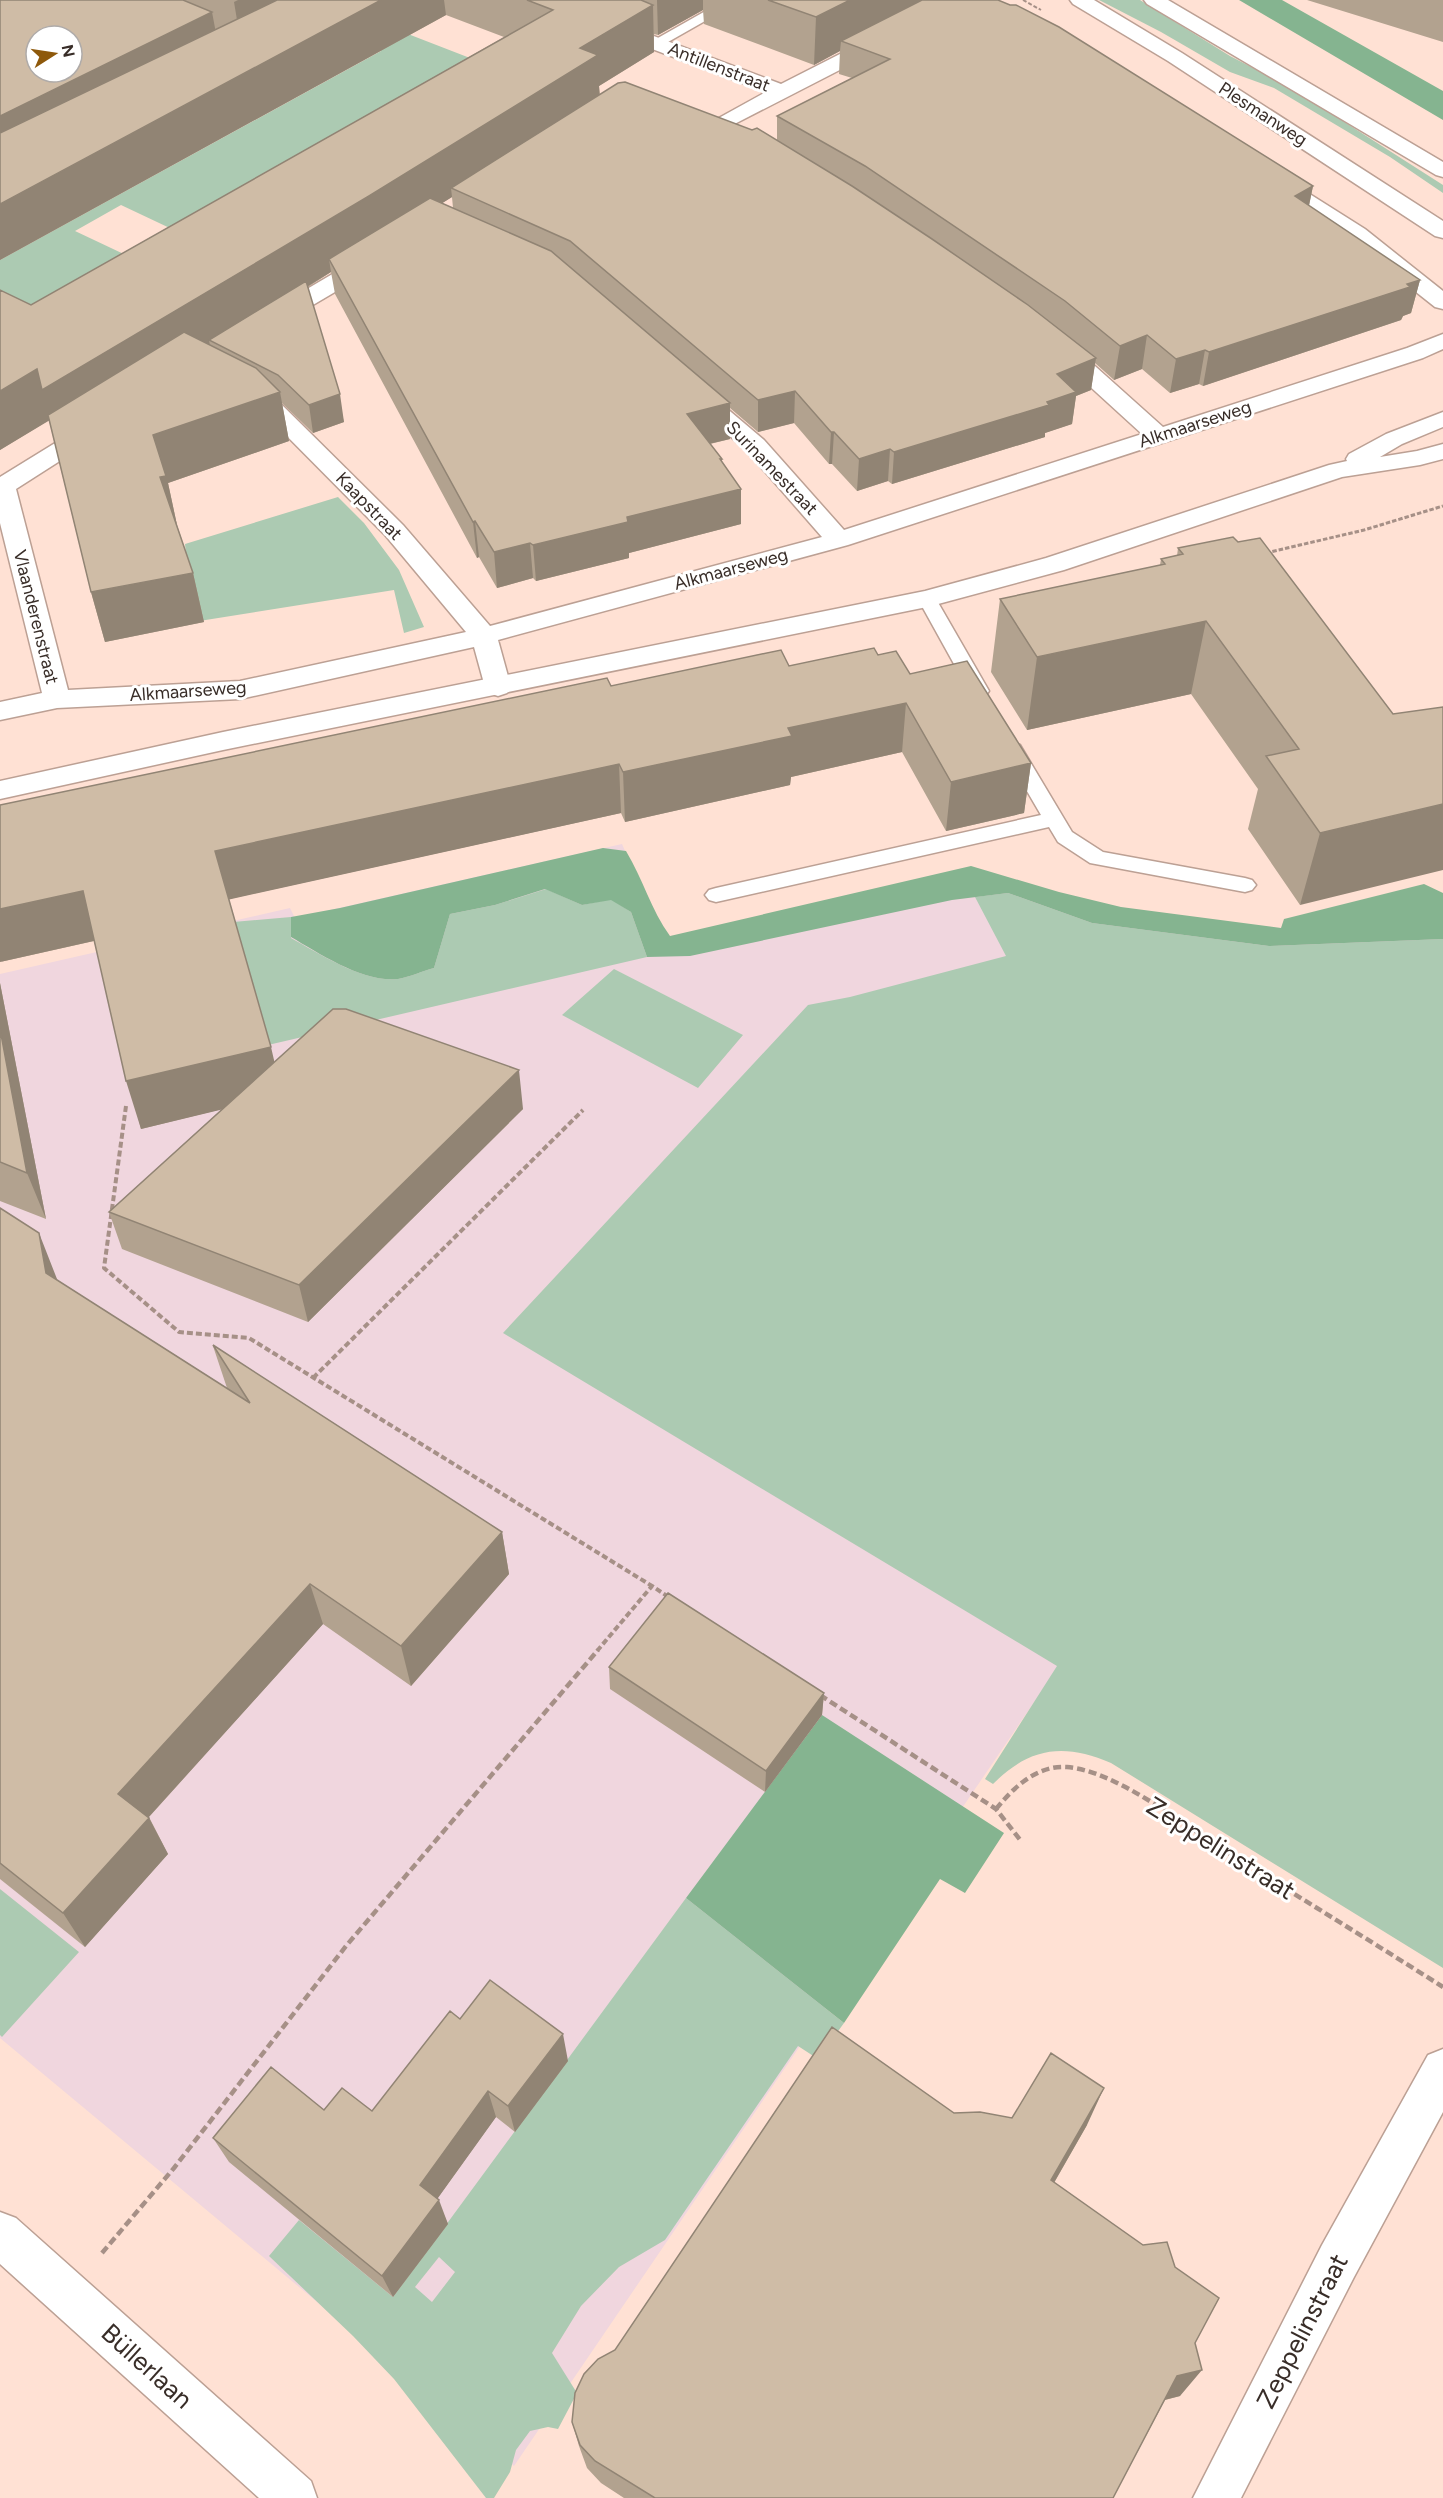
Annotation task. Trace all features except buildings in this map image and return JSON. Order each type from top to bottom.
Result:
[{"type":"street","name":"Antillenstraat","points":[[540,0],[782,91]]},
{"type":"street","points":[[668,109],[728,132],[782,91],[962,0]]},
{"type":"street","name":"Plesmanweg","points":[[1080,0],[1175,57],[1443,231]]},
{"type":"street","name":"Plesmanweg","points":[[1154,0],[1443,171]]},
{"type":"street","points":[[1258,170],[1357,234],[1443,302]]},
{"type":"street","points":[[254,331],[385,252]]},
{"type":"street","points":[[1041,334],[1121,400],[1157,435]]},
{"type":"street","name":"Alkmaarseweg","points":[[0,711],[57,699],[240,690],[484,636],[839,540],[1415,353],[1443,341]]},
{"type":"street","name":"Surinamestraat","points":[[676,377],[755,445],[839,540]]},
{"type":"street","name":"Kaapstraat","points":[[233,389],[274,410],[394,530],[484,636],[498,687]]},
{"type":"street","name":"Vlaanderenstraat","points":[[57,699],[1,486],[112,417]]},
{"type":"street","points":[[1338,470],[1394,439],[1443,419]]},
{"type":"street","points":[[0,790],[224,741],[927,599],[1055,564],[1338,470],[1420,458],[1443,451]]},
{"type":"street","name":"Zeppelinstraat","points":[[1216,2498],[1338,2261],[1443,2070]]},
{"type":"street","name":"Büllerlaan","points":[[0,2234],[294,2498]]},
{"type":"lane","name":"Antillenstraat","points":[[656,43],[735,0]]},
{"type":"lane","points":[[927,599],[991,712]]},
{"type":"lane","points":[[1003,732],[1065,837],[1097,858],[1245,885]]},
{"type":"lane","points":[[716,895],[1053,819]]},
{"type":"path","points":[[126,1106],[105,1268],[179,1332],[249,1338],[672,1599]]},
{"type":"path","points":[[313,1378],[583,1110]]},
{"type":"path","points":[[67,2294],[174,2168],[346,1946],[652,1586]]},
{"type":"path","points":[[811,1689],[996,1809],[1021,1841]]},
{"type":"path","name":"Zeppelinstraat","points":[[996,1809],[1014,1786],[1030,1776],[1049,1768],[1066,1767],[1086,1770],[1140,1797],[1443,1987]]},
{"type":"shaded area","points":[[622,844],[666,944],[976,872],[1198,929],[1443,926],[1443,1947],[1037,1698],[514,2466],[0,2038],[0,974],[290,908],[295,918]]},
{"type":"green space","points":[[1099,0],[1140,0],[1230,56],[1288,86],[1443,185],[1443,193],[1390,157],[1274,88],[1230,72],[1161,32]]},
{"type":"green space","points":[[1239,0],[1282,0],[1443,91],[1443,120]]},
{"type":"green space","points":[[346,10],[576,99],[487,157],[476,155],[473,146],[492,135],[497,136],[504,132],[500,130],[519,118],[444,88],[373,128],[409,143],[53,350],[0,322],[0,260],[381,51],[322,25],[324,21]],"holes":[[[121,205],[193,239],[147,265],[75,231]]]},
{"type":"green space","points":[[338,497],[364,523],[399,570],[424,627],[404,633],[394,590],[193,622],[185,544]]},
{"type":"green space","points":[[603,848],[626,851],[670,936],[971,866],[1059,892],[1121,907],[1281,928],[1284,919],[1424,884],[1443,893],[1443,939],[1269,946],[1092,923],[1008,893],[952,900],[690,956],[647,957],[631,912],[611,900],[582,905],[545,889],[495,905],[450,914],[434,968],[398,979],[371,977],[357,972],[291,937],[291,917]]},
{"type":"green space","points":[[546,889],[582,905],[611,899],[631,912],[647,957],[268,1045],[233,922],[291,917],[291,938],[357,972],[371,977],[398,979],[434,968],[450,914],[495,905]]},
{"type":"green space","points":[[1008,893],[1092,923],[1269,946],[1443,939],[1443,1968],[1111,1763],[1078,1753],[1048,1752],[1020,1762],[993,1784],[985,1779],[1057,1666],[503,1333],[808,1005],[850,997],[1006,956],[975,897]]},
{"type":"green space","points":[[614,969],[743,1035],[698,1088],[562,1015]]},
{"type":"green space","points":[[822,1715],[1004,1833],[965,1893],[940,1879],[844,2023],[686,1898]]},
{"type":"green space","points":[[0,1889],[79,1952],[2,2037],[0,2035]]},
{"type":"green space","points":[[686,1898],[844,2023],[818,2059],[798,2046],[665,2240],[619,2267],[581,2306],[552,2353],[577,2393],[558,2429],[548,2427],[530,2431],[516,2450],[510,2472],[494,2498],[486,2498],[394,2379],[353,2336],[269,2256],[299,2220],[393,2297]],"holes":[[[439,2257],[455,2272],[432,2302],[415,2287]]]}]
